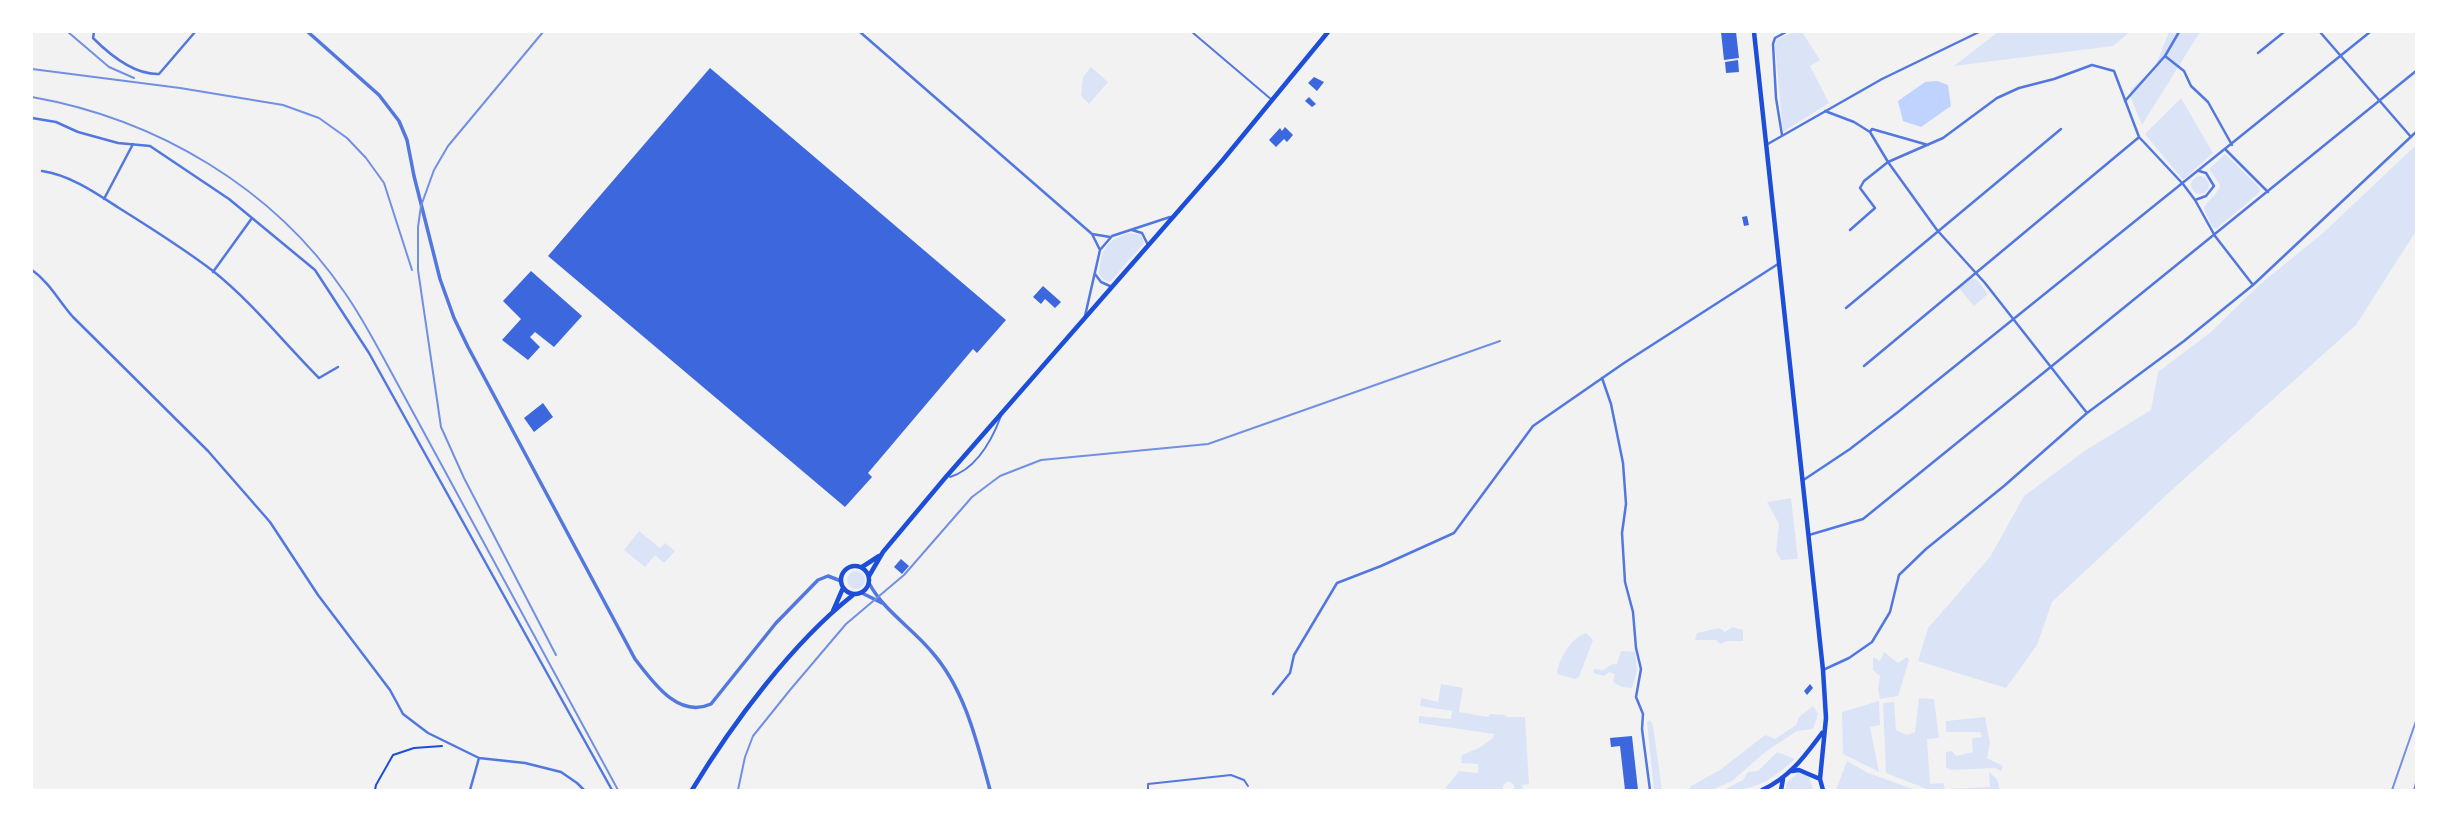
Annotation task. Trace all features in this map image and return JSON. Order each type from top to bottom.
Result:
[{"type":"main road","points":[[692,790],[741,716],[832,611],[853,595],[862,593],[880,556],[1174,216],[1328,32]]},
{"type":"main road","points":[[1754,32],[1823,670],[1826,708],[1820,779],[1823,790]]},
{"type":"main road","points":[[853,595],[843,588],[843,573],[848,568],[862,568],[880,556]]},
{"type":"main road","points":[[862,568],[869,576]]},
{"type":"main road","points":[[832,611],[843,588]]},
{"type":"main road","points":[[1762,790],[1792,771],[1823,732]]},
{"type":"main road","points":[[1792,771],[1799,770],[1820,779]]},
{"type":"main road","points":[[1781,790],[1784,778]]},
{"type":"street","points":[[94,32],[93,38],[111,56],[150,74],[159,74],[195,32]]},
{"type":"street","points":[[309,32],[379,95],[399,121],[407,140],[440,279],[463,337],[635,659],[656,685],[683,706],[697,709],[711,704],[776,623],[818,580],[828,576],[841,581]]},
{"type":"street","points":[[860,32],[1092,234],[1100,250]]},
{"type":"street","points":[[1782,135],[1776,98],[1773,44],[1775,38],[1786,32]]},
{"type":"street","points":[[1766,145],[1882,79],[1979,32]]},
{"type":"street","points":[[2125,101],[2165,56],[2179,32]]},
{"type":"street","points":[[2258,53],[2284,32]]},
{"type":"street","points":[[2320,32],[2411,137]]},
{"type":"street","points":[[1802,481],[1898,412],[2370,32]]},
{"type":"street","points":[[2165,56],[2184,71],[2191,86],[2208,102],[2232,145]]},
{"type":"street","points":[[1850,230],[1875,208],[1860,188],[1864,181],[1888,162],[1943,138],[1997,99],[2019,88],[2092,65],[2114,71],[2139,137],[2183,184],[2215,236],[2253,285]]},
{"type":"street","points":[[1809,535],[1863,519],[2417,71]]},
{"type":"street","points":[[1825,111],[1854,122],[1870,132],[1937,230],[1975,272],[2087,413]]},
{"type":"street","points":[[32,118],[56,122],[78,132],[118,143],[150,146],[229,199],[315,270],[369,353],[612,790]]},
{"type":"street","points":[[1870,132],[1872,128],[1928,145]]},
{"type":"street","points":[[1846,308],[2061,129]]},
{"type":"street","points":[[1823,670],[1849,659],[1872,642],[1890,612],[1899,575],[1926,549],[2004,486],[2087,413],[2184,341],[2253,285],[2417,132]]},
{"type":"street","points":[[1864,366],[2139,137]]},
{"type":"street","points":[[104,199],[133,144]]},
{"type":"street","points":[[2226,150],[2268,192]]},
{"type":"street","points":[[42,171],[58,173],[104,199],[213,271],[239,294],[319,378],[338,367]]},
{"type":"street","points":[[2195,200],[2206,196],[2214,186],[2206,173],[2199,171]]},
{"type":"street","points":[[1092,234],[1112,236],[1174,216]]},
{"type":"street","points":[[213,271],[252,218]]},
{"type":"street","points":[[1131,230],[1142,233],[1148,245]]},
{"type":"street","points":[[1084,318],[1100,250],[1112,236]]},
{"type":"street","points":[[1273,694],[1290,673],[1294,655],[1338,583],[1454,533],[1533,426],[1602,378],[1779,264]]},
{"type":"street","points":[[32,270],[50,286],[58,301],[73,317],[208,451],[270,522],[318,595],[390,690],[403,714],[428,733],[479,758],[561,772],[584,790]]},
{"type":"street","points":[[1095,274],[1101,282],[1112,287]]},
{"type":"street","points":[[1602,378],[1611,404],[1623,463],[1626,504],[1622,533],[1625,582],[1633,612],[1641,669],[1636,697],[1643,714],[1642,729],[1650,790]]},
{"type":"street","points":[[869,583],[884,605],[918,636],[947,671],[964,705],[990,790]]},
{"type":"street","points":[[862,593],[884,605]]},
{"type":"street","points":[[470,790],[479,758]]},
{"type":"lane","points":[[1192,32],[1273,100]]},
{"type":"lane","points":[[945,478],[964,470],[975,460],[989,441],[1003,412]]},
{"type":"lane","points":[[1148,790],[1148,784],[1231,775],[1244,780],[1248,786]]},
{"type":"path","points":[[375,790],[393,755],[414,748],[451,745]]},
{"type":"shaded area","points":[[1794,32],[1802,32],[1820,60],[1810,66],[1829,103],[1783,132],[1775,46],[1777,39]]},
{"type":"shaded area","points":[[1998,32],[2130,32],[2113,46],[1954,66]]},
{"type":"shaded area","points":[[2169,32],[2200,32],[2142,125],[2130,96],[2131,89],[2155,67]]},
{"type":"shaded area","points":[[1091,67],[1108,82],[1089,104],[1081,96],[1083,77]]},
{"type":"shaded area","points":[[2181,98],[2213,153],[2183,180],[2145,134]]},
{"type":"shaded area","points":[[2416,145],[2416,231],[2356,325],[2052,602],[2037,645],[2006,688],[1918,661],[1928,628],[1990,557],[2024,496],[2086,450],[2151,410],[2158,372],[2211,332],[2259,285],[2323,233]]},
{"type":"shaded area","points":[[2225,154],[2259,187],[2260,192],[2216,229],[2204,209],[2220,185],[2209,169]]},
{"type":"shaded area","points":[[2200,176],[2208,181],[2209,185],[2204,193],[2200,194],[2192,189],[2191,185],[2196,177]]},
{"type":"shaded area","points":[[1130,233],[1141,235],[1144,243],[1110,282],[1104,280],[1099,274],[1103,252],[1115,239]]},
{"type":"shaded area","points":[[1972,278],[1977,280],[1988,294],[1974,306],[1959,288]]},
{"type":"shaded area","points":[[1791,498],[1798,559],[1781,560],[1776,551],[1779,524],[1767,502]]},
{"type":"shaded area","points":[[639,531],[660,548],[665,543],[675,551],[664,563],[655,555],[645,567],[624,550]]},
{"type":"shaded area","points":[[856,571],[862,574],[865,580],[862,586],[856,589],[850,586],[847,580],[850,574]]},
{"type":"shaded area","points":[[1732,627],[1743,630],[1743,641],[1720,644],[1716,640],[1695,640],[1697,633],[1719,628],[1725,632]]},
{"type":"shaded area","points":[[1586,633],[1593,640],[1579,677],[1575,679],[1557,674],[1567,649]]},
{"type":"shaded area","points":[[1621,651],[1635,652],[1637,671],[1632,688],[1613,682],[1615,674],[1609,672],[1604,676],[1593,673],[1594,669],[1603,670],[1617,664]]},
{"type":"shaded area","points":[[1884,652],[1898,663],[1907,657],[1909,660],[1898,696],[1880,699],[1880,676],[1873,670],[1873,657],[1880,661]]},
{"type":"shaded area","points":[[1441,684],[1463,688],[1459,712],[1488,717],[1490,714],[1525,717],[1529,784],[1522,785],[1523,790],[1514,790],[1514,785],[1509,781],[1504,784],[1502,790],[1444,790],[1459,771],[1478,773],[1478,764],[1461,763],[1462,755],[1479,748],[1493,738],[1494,734],[1419,723],[1419,716],[1451,719],[1452,711],[1420,706],[1421,698],[1438,702]]},
{"type":"shaded area","points":[[1919,698],[1934,699],[1939,738],[1927,739],[1930,784],[1943,783],[1945,789],[1990,787],[1989,772],[1997,779],[2000,790],[1929,790],[1886,773],[1883,703],[1894,702],[1896,730],[1907,735],[1915,732]]},
{"type":"shaded area","points":[[1879,701],[1880,725],[1870,727],[1879,772],[1843,754],[1842,712]]},
{"type":"shaded area","points":[[1813,706],[1818,714],[1813,729],[1797,731],[1764,753],[1732,781],[1712,790],[1689,790],[1765,735],[1775,739],[1796,725],[1799,717]]},
{"type":"shaded area","points":[[1985,717],[1990,743],[1987,758],[2003,766],[2001,771],[1995,768],[1950,770],[1946,767],[1946,752],[1952,751],[1956,756],[1973,752],[1972,738],[1982,737],[1980,732],[1946,732],[1946,721]]},
{"type":"shaded area","points":[[1650,720],[1662,790],[1654,790],[1647,722]]},
{"type":"shaded area","points":[[1777,752],[1795,759],[1763,783],[1745,789],[1723,790],[1743,780],[1748,772],[1758,771]]},
{"type":"shaded area","points":[[1847,761],[1868,773],[1916,790],[1836,790]]},
{"type":"shaded area","points":[[1798,773],[1809,776],[1813,790],[1785,790],[1787,782]]},
{"type":"water","points":[[1937,81],[1948,85],[1951,106],[1921,127],[1903,121],[1898,101],[1925,82]]},
{"type":"building","points":[[1721,32],[1736,32],[1739,58],[1724,60]]},
{"type":"building","points":[[1738,60],[1739,72],[1726,73],[1725,62]]},
{"type":"building","points":[[710,68],[1006,320],[977,353],[973,349],[868,473],[872,477],[845,507],[548,256]]},
{"type":"building","points":[[1314,77],[1324,82],[1317,91],[1308,83]]},
{"type":"building","points":[[1309,97],[1316,104],[1312,107],[1305,101]]},
{"type":"building","points":[[1285,127],[1293,135],[1287,142],[1284,139],[1276,147],[1269,140],[1280,128],[1282,131]]},
{"type":"building","points":[[1747,216],[1749,225],[1744,226],[1742,217]]},
{"type":"building","points":[[531,271],[582,316],[554,347],[535,332],[530,337],[540,347],[528,360],[502,340],[521,319],[503,301]]},
{"type":"building","points":[[1043,286],[1061,302],[1055,308],[1045,299],[1041,304],[1033,297]]},
{"type":"building","points":[[543,403],[553,417],[534,432],[524,418]]},
{"type":"building","points":[[901,559],[909,566],[902,574],[894,567]]},
{"type":"building","points":[[1810,684],[1813,688],[1807,695],[1804,691]]},
{"type":"building","points":[[1632,736],[1638,790],[1625,790],[1620,746],[1611,747],[1610,738]]},
{"type":"railway","points":[[68,32],[109,67],[134,78]]},
{"type":"railway","points":[[543,32],[448,146],[434,170],[421,206],[418,270],[441,427],[464,478],[556,655]]},
{"type":"railway","points":[[32,69],[180,88],[283,105],[319,118],[347,138],[384,183],[412,270]]},
{"type":"railway","points":[[32,97],[78,107],[167,141],[247,190],[283,221],[316,255],[345,293],[369,332],[618,790]]},
{"type":"railway","points":[[738,790],[753,736],[790,690],[846,624],[904,575],[972,497],[1000,476],[1041,460],[1208,444],[1500,341]]},
{"type":"railway","points":[[2392,790],[2416,721]]},
{"type":"railway","points":[[2414,790],[2416,783]]}]
